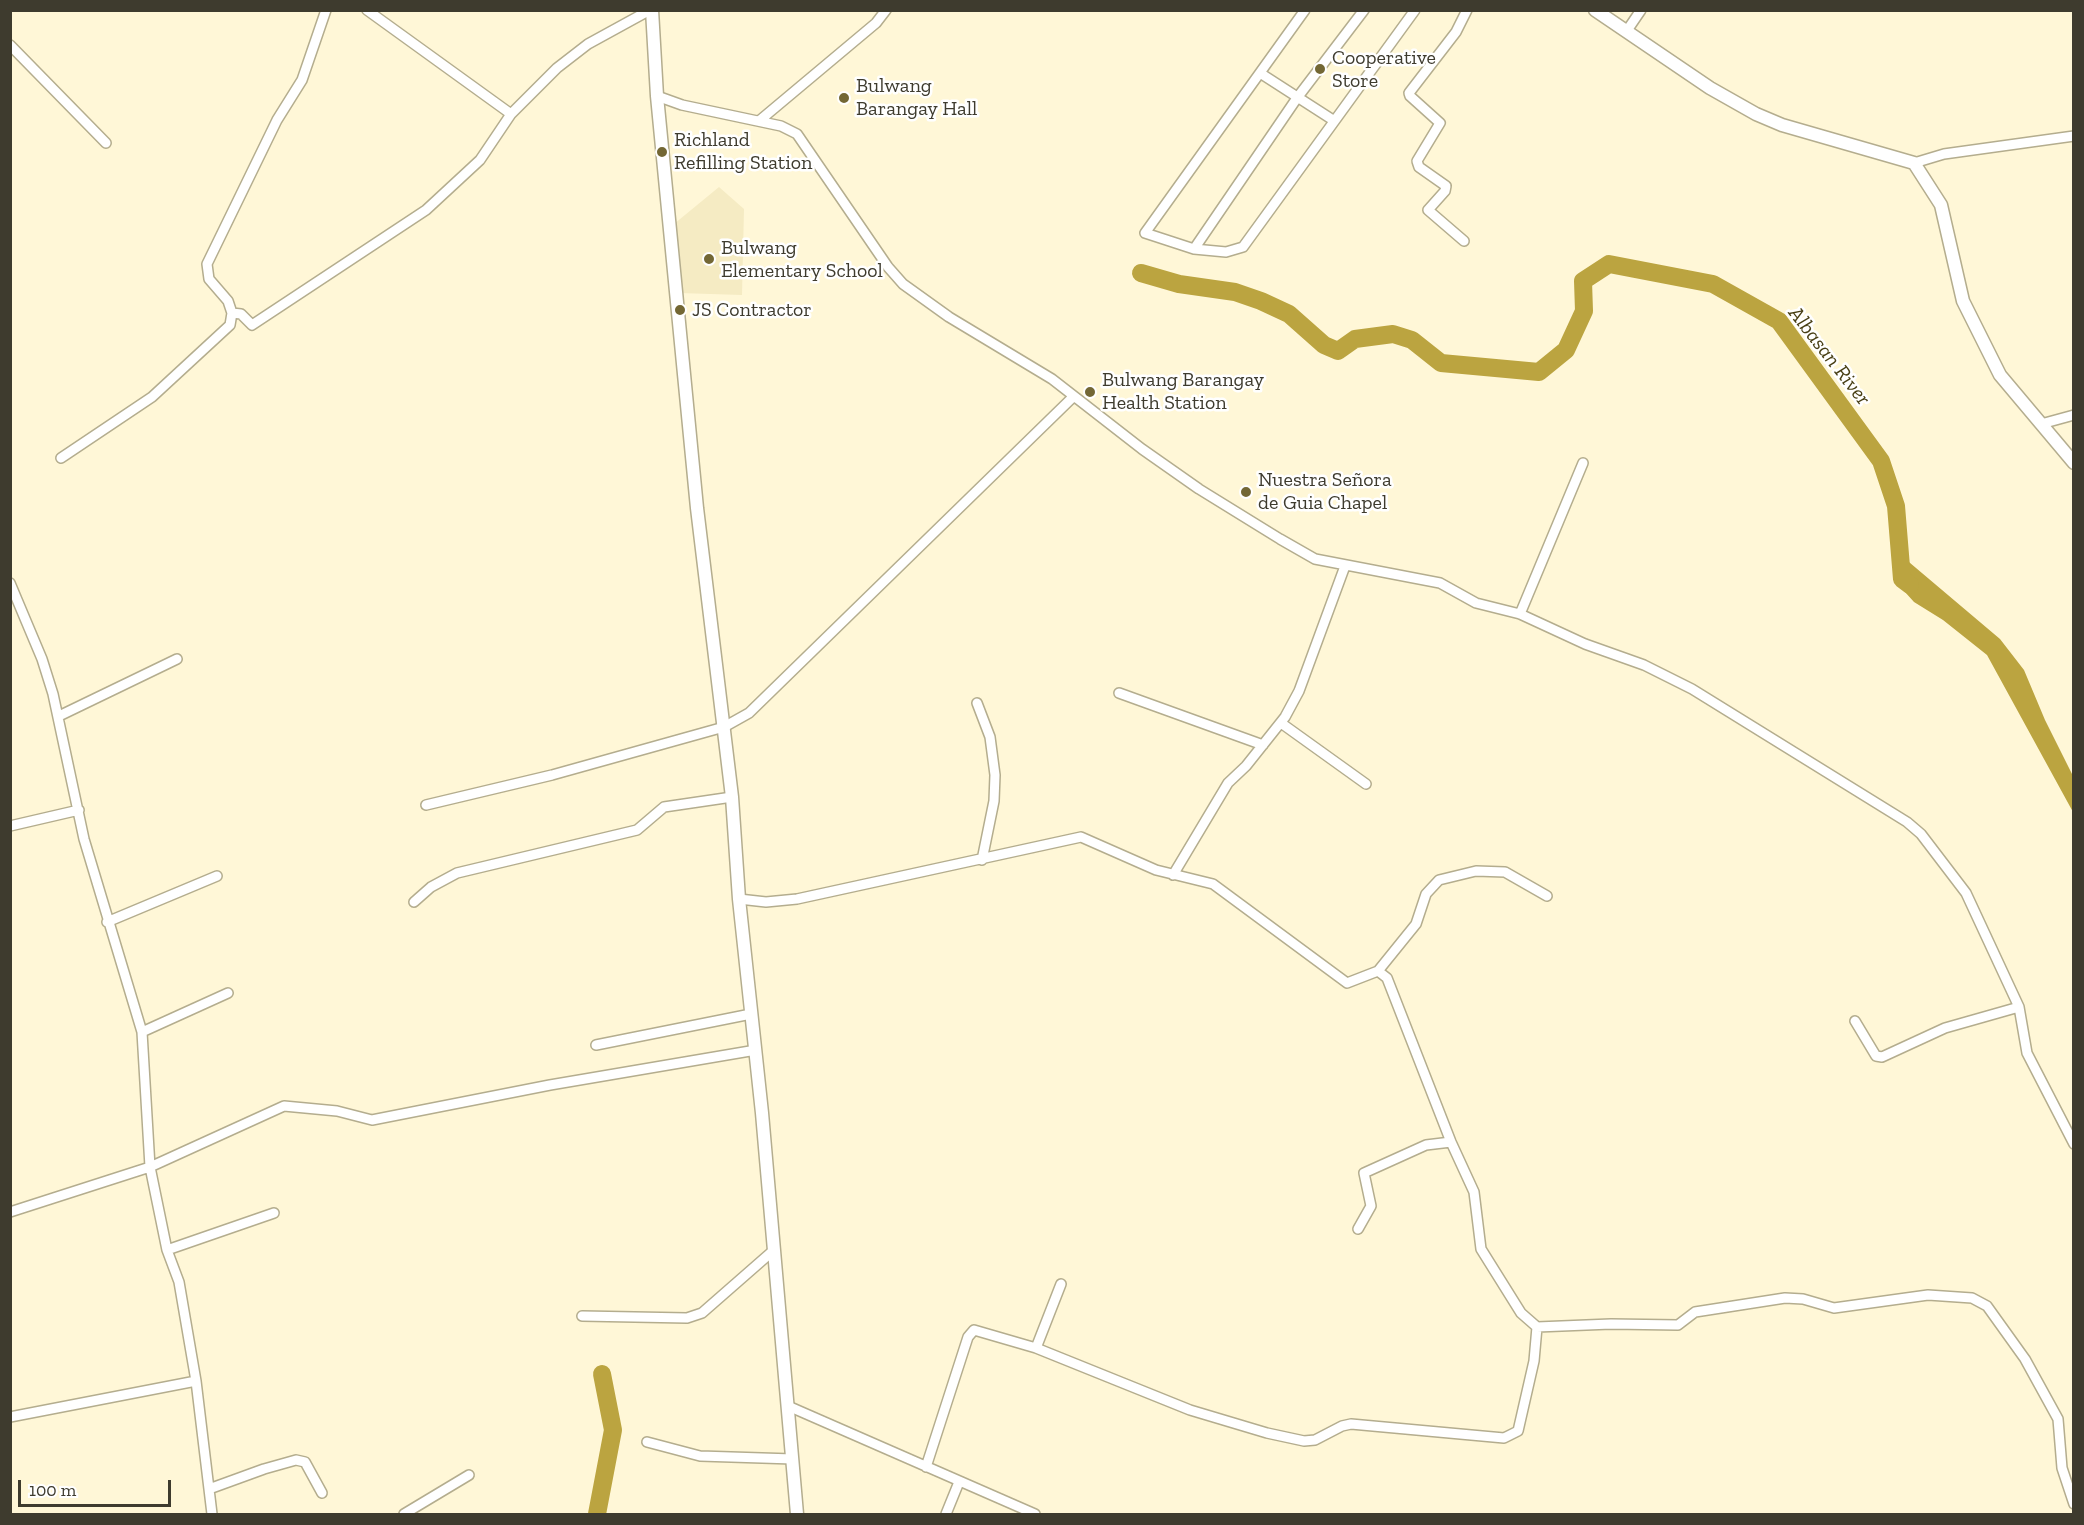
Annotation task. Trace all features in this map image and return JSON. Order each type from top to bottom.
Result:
[{"type":"street","points":[[61,458],[152,397],[220,338],[230,326],[232,313],[228,301],[209,279],[207,264],[277,120],[302,80],[326,10]]},
{"type":"street","points":[[367,10],[511,114]]},
{"type":"street","points":[[232,313],[241,314],[252,325],[426,210],[480,160],[511,114],[557,68],[588,44],[651,10],[657,96],[697,508],[732,797],[739,899],[756,1050],[797,1515]]},
{"type":"street","points":[[759,121],[876,23],[886,10]]},
{"type":"street","points":[[1305,10],[1145,233],[1194,249],[1226,252],[1243,247],[1415,10]]},
{"type":"street","points":[[1194,249],[1297,98],[1364,10]]},
{"type":"street","points":[[1464,241],[1428,210],[1445,191],[1446,186],[1419,167],[1418,161],[1440,123],[1409,93],[1456,32],[1467,10]]},
{"type":"street","points":[[1595,10],[1710,88],[1756,114],[1782,125],[1914,163],[1944,154],[2073,136]]},
{"type":"street","points":[[1626,32],[1641,10]]},
{"type":"street","points":[[10,45],[106,143]]},
{"type":"street","points":[[1260,73],[1333,120]]},
{"type":"street","points":[[657,96],[682,105],[781,126],[797,134],[881,258],[903,284],[949,317],[1052,379],[1073,397],[1199,489],[1315,559],[1440,583],[1476,603],[1520,614],[1585,644],[1644,665],[1692,689],[1907,822],[1921,834],[1966,893],[2019,1007],[2027,1053],[2073,1144]]},
{"type":"street","points":[[1914,163],[1941,205],[1963,301],[2000,375],[2073,463]]},
{"type":"street","points":[[426,805],[552,775],[724,727],[749,713],[1073,397]]},
{"type":"street","points":[[2041,424],[2073,415]]},
{"type":"street","points":[[1520,614],[1583,463]]},
{"type":"street","points":[[1173,875],[1228,783],[1281,723],[1299,691],[1345,566]]},
{"type":"street","points":[[10,583],[42,659],[59,716],[84,839],[107,922],[142,1032],[150,1167],[167,1250],[179,1282],[196,1381],[212,1515]]},
{"type":"street","points":[[59,716],[177,659]]},
{"type":"street","points":[[1119,693],[1263,745]]},
{"type":"street","points":[[977,703],[990,737],[995,775],[994,801],[982,860]]},
{"type":"street","points":[[1281,723],[1365,784]]},
{"type":"street","points":[[414,902],[431,887],[457,873],[637,830],[664,807],[732,797]]},
{"type":"street","points":[[10,826],[79,810]]},
{"type":"street","points":[[739,899],[766,902],[797,899],[1081,837],[1173,875],[1213,884],[1347,983],[1378,971],[1416,924],[1426,894],[1438,880],[1476,871],[1505,872],[1546,896]]},
{"type":"street","points":[[107,922],[217,876]]},
{"type":"street","points":[[1378,971],[1387,978],[1451,1142],[1474,1192],[1481,1249],[1521,1313],[1537,1327],[1611,1324],[1678,1325],[1695,1312],[1785,1298],[1803,1299],[1834,1308],[1928,1295],[1972,1298],[1987,1306],[2025,1359],[2058,1419],[2062,1468],[2073,1504]]},
{"type":"street","points":[[142,1032],[228,993]]},
{"type":"street","points":[[1855,1021],[1876,1056],[1882,1057],[1945,1028],[2019,1007]]},
{"type":"street","points":[[596,1045],[751,1014]]},
{"type":"street","points":[[10,1212],[150,1167],[284,1106],[337,1111],[372,1120],[550,1085],[756,1050]]},
{"type":"street","points":[[1358,1229],[1371,1206],[1364,1173],[1426,1145],[1451,1142]]},
{"type":"street","points":[[167,1250],[274,1213]]},
{"type":"street","points":[[582,1316],[687,1318],[702,1313],[774,1250]]},
{"type":"street","points":[[1036,1348],[1061,1284]]},
{"type":"street","points":[[926,1467],[971,1332],[980,1330],[1036,1348],[1190,1410],[1297,1440],[1315,1440],[1342,1426],[1351,1424],[1504,1438],[1518,1431],[1534,1361],[1537,1327]]},
{"type":"street","points":[[10,1417],[196,1381]]},
{"type":"street","points":[[788,1406],[1022,1512],[1035,1515]]},
{"type":"street","points":[[647,1442],[700,1456],[793,1459]]},
{"type":"street","points":[[209,1489],[296,1460],[305,1462],[322,1493]]},
{"type":"street","points":[[404,1515],[469,1475]]},
{"type":"street","points":[[946,1515],[959,1482]]},
{"type":"shaded area","name":"Bulwang Elementary School","points":[[719,187],[744,209],[742,295],[679,293],[674,224]]},
{"type":"shaded area","points":[[1903,557],[2000,639],[2024,670],[2045,720],[2073,776],[2073,812],[1987,655],[1943,620],[1914,602],[1895,581]]},
{"type":"waterway","name":"Albasan River","points":[[1141,273],[1179,284],[1235,292],[1261,301],[1289,314],[1324,345],[1338,351],[1355,339],[1393,334],[1412,340],[1441,363],[1539,372],[1566,350],[1584,311],[1583,281],[1609,264],[1713,284],[1779,321],[1881,461],[1896,506],[1902,579],[1910,585]]},
{"type":"waterway","points":[[597,1514],[613,1430],[602,1374]]},
{"type":"place","name":"Cooperative Store","points":[[1320,69]]},
{"type":"place","name":"Bulwang Barangay Hall","points":[[844,98]]},
{"type":"place","name":"Richland Refilling Station","points":[[662,152]]},
{"type":"place","name":"Bulwang Elementary School","points":[[709,259]]},
{"type":"place","name":"JS Contractor","points":[[680,310]]},
{"type":"place","name":"Bulwang Barangay Health Station","points":[[1090,392]]},
{"type":"place","name":"Nuestra Señora de Guia Chapel","points":[[1246,492]]}]
